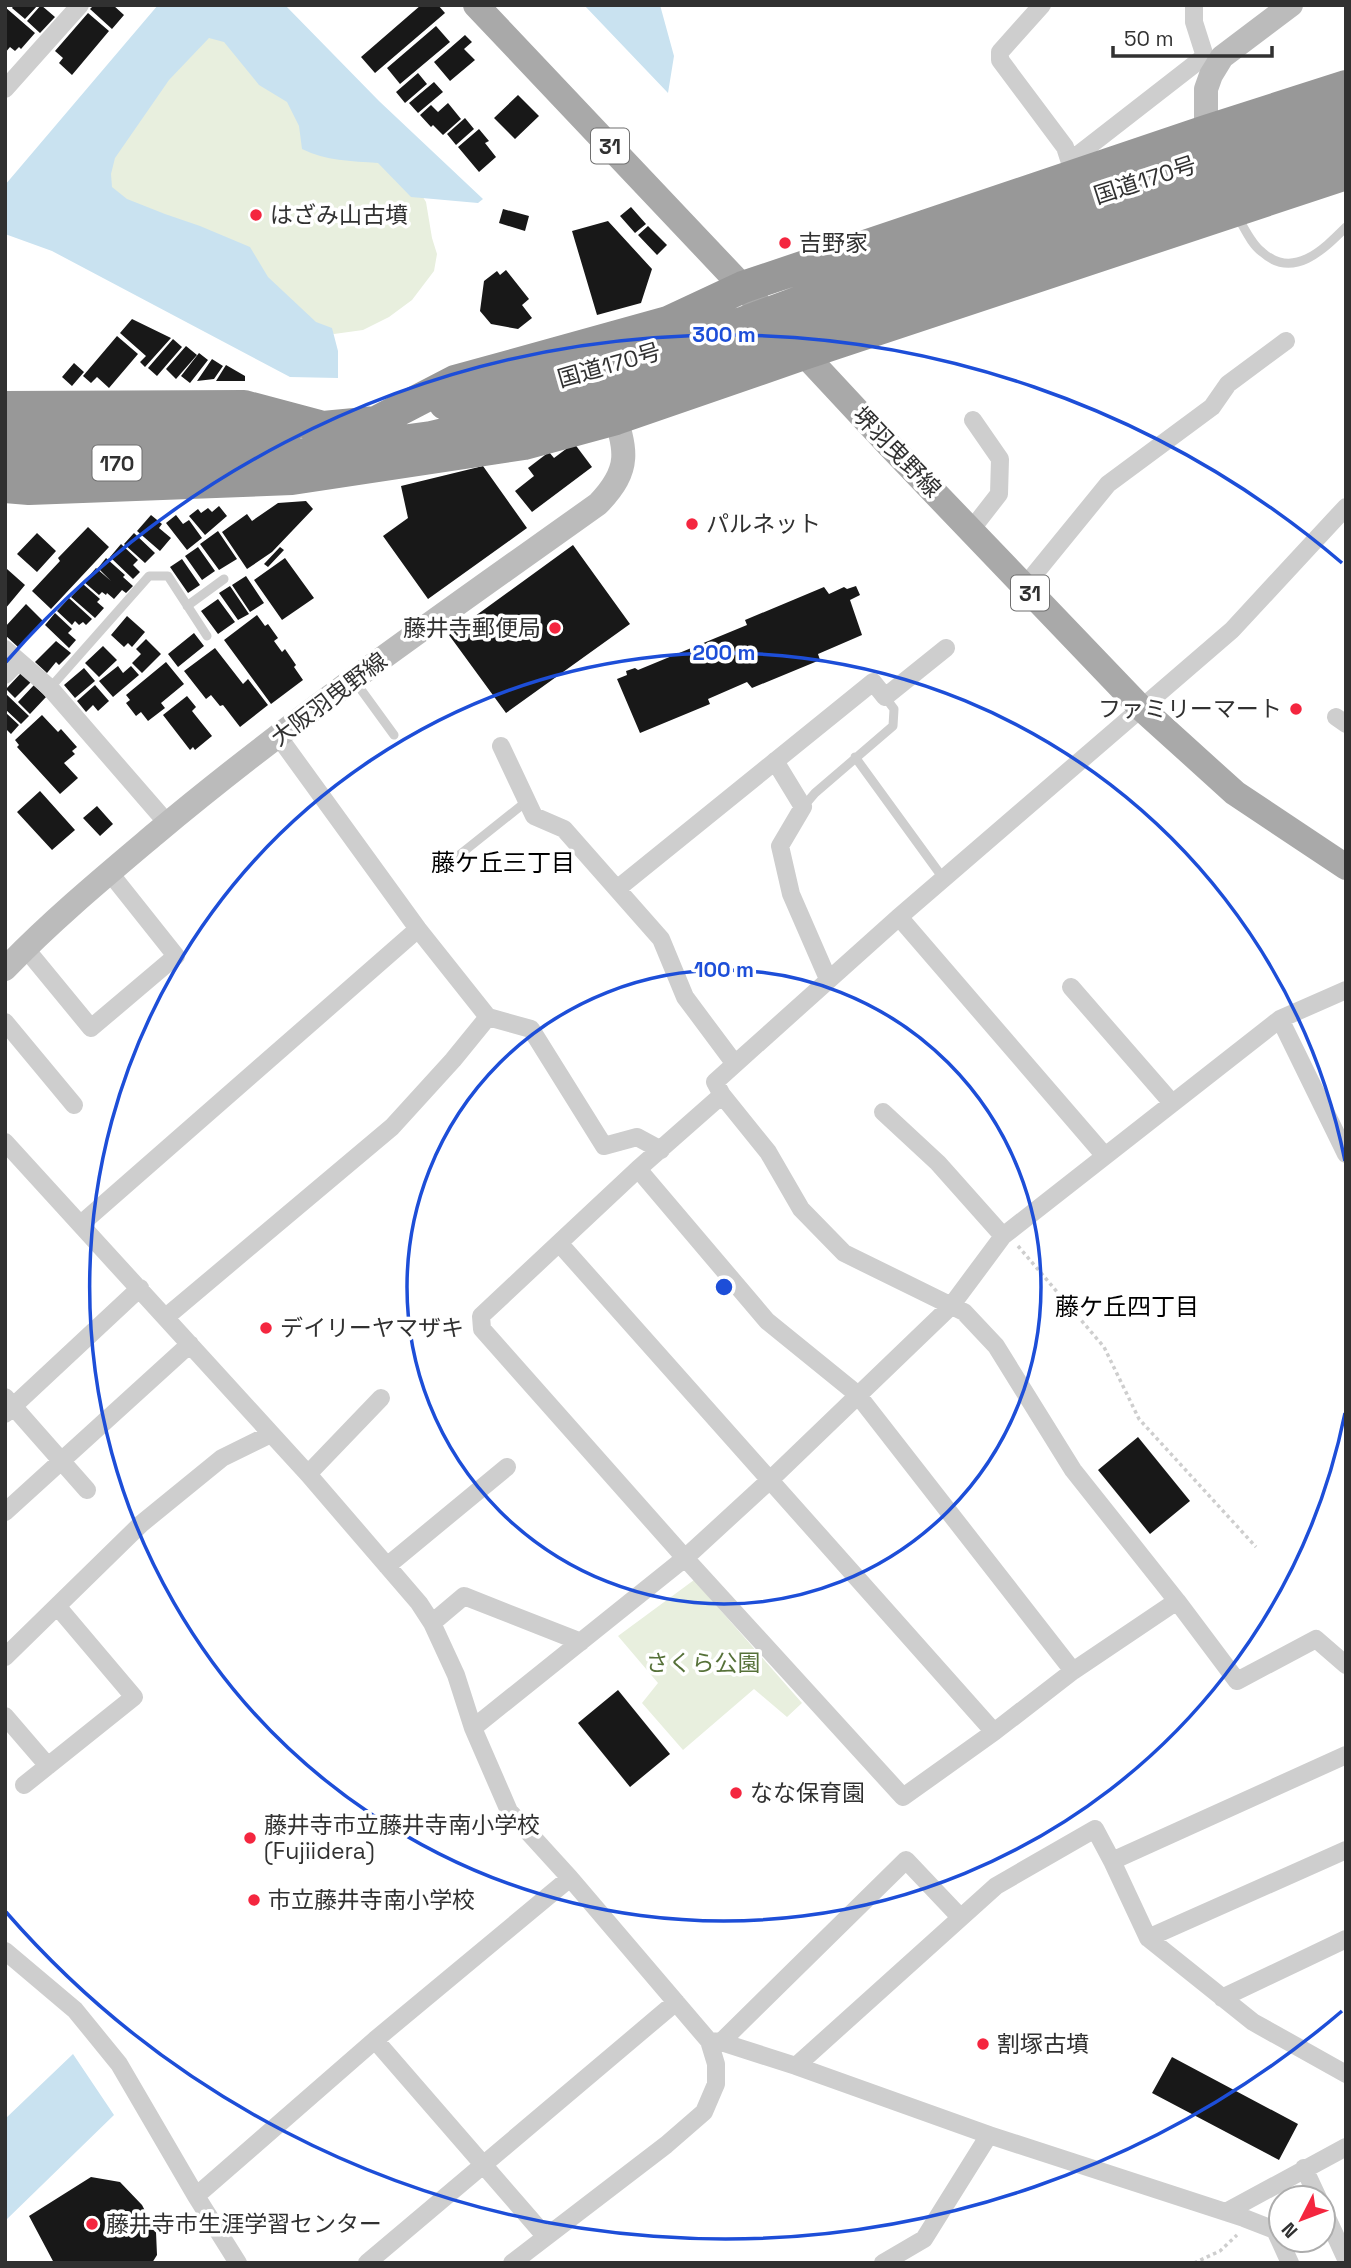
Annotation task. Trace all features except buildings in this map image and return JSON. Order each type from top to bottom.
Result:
[{"type":"highway","points":[[5,407],[244,406],[323,427],[376,422],[454,382],[668,323],[743,287],[1072,168],[1206,131],[1346,86]]},
{"type":"highway","name":"国道170号","points":[[5,465],[228,447],[582,377],[742,323],[1005,226],[1346,114]]},
{"type":"highway","name":"国道170号","points":[[5,438],[228,447],[306,454],[431,437],[589,400],[1013,251],[1346,142]]},
{"type":"highway","points":[[5,487],[29,489],[292,479],[524,444],[616,419],[1346,174]]},
{"type":"main road","name":"堺羽曳野線","points":[[476,5],[1141,708],[1234,793],[1346,867]]},
{"type":"main road","points":[[1234,211],[1206,131],[1208,66],[1291,5]]},
{"type":"main road","name":"大阪羽曳野線","points":[[12,960],[168,824],[278,736],[353,679],[598,504],[613,488],[625,459],[616,419],[591,344]]},
{"type":"street","points":[[1042,5],[1000,52],[999,60],[1065,147],[1072,168],[1208,66],[1194,22],[1194,5]]},
{"type":"street","points":[[5,89],[78,6]]},
{"type":"street","points":[[1024,587],[1108,484],[1212,407],[1228,384],[1286,341]]},
{"type":"street","points":[[971,530],[999,494],[1000,459],[973,420]]},
{"type":"street","points":[[1346,507],[1232,630],[943,878],[715,1082],[722,1095],[768,1152],[801,1209],[844,1253],[964,1312],[996,1346],[1073,1470],[1237,1681],[1316,1639],[1346,1665]]},
{"type":"street","points":[[617,889],[873,682],[884,697],[946,648]]},
{"type":"street","points":[[5,675],[12,655],[50,688],[168,824]]},
{"type":"street","points":[[278,736],[418,929],[488,1017],[531,1029],[604,1146],[637,1137],[661,1150]]},
{"type":"street","points":[[501,746],[534,816],[564,829],[661,939],[685,997],[735,1064]]},
{"type":"street","points":[[775,761],[803,807],[780,846],[791,894],[828,979]]},
{"type":"street","points":[[12,960],[91,1028],[176,956],[110,873]]},
{"type":"street","points":[[899,917],[1105,1156]]},
{"type":"street","points":[[81,1224],[418,929]]},
{"type":"street","points":[[1071,987],[1172,1103]]},
{"type":"street","points":[[473,1727],[685,1558],[770,1480],[951,1306],[1005,1234],[1280,1018],[1346,990]]},
{"type":"street","points":[[166,1317],[392,1127],[488,1017]]},
{"type":"street","points":[[1280,1018],[1346,1154]]},
{"type":"street","points":[[5,1022],[74,1105]]},
{"type":"street","points":[[722,1095],[638,1169],[481,1316],[482,1329],[685,1558],[903,1797],[1073,1671],[1177,1601]]},
{"type":"street","points":[[883,1112],[938,1163],[1005,1234]]},
{"type":"street","points":[[5,1142],[308,1474],[419,1603],[432,1623],[456,1675],[473,1727],[509,1811],[676,2002],[715,2041],[796,2066],[989,2135],[1244,2218],[1275,2230],[1290,2263]]},
{"type":"street","points":[[638,1169],[767,1321],[857,1394],[1073,1671]]},
{"type":"street","points":[[559,1243],[994,1732]]},
{"type":"street","points":[[87,1490],[8,1406],[139,1287]]},
{"type":"street","points":[[5,1512],[190,1344]]},
{"type":"street","points":[[308,1474],[381,1398]]},
{"type":"street","points":[[5,1657],[141,1524],[222,1458],[271,1434]]},
{"type":"street","points":[[387,1566],[507,1467]]},
{"type":"street","points":[[432,1623],[464,1596],[581,1642]]},
{"type":"street","points":[[24,1785],[134,1698],[57,1606]]},
{"type":"street","points":[[5,1716],[48,1766]]},
{"type":"street","points":[[1112,1861],[1346,1755]]},
{"type":"street","points":[[796,2066],[996,1886],[1095,1829],[1148,1938],[1252,2022],[1346,2074]]},
{"type":"street","points":[[1148,1938],[1346,1850]]},
{"type":"street","points":[[512,2263],[666,2145],[704,2112],[716,2084],[715,2041],[906,1860],[960,1917]]},
{"type":"street","points":[[197,2196],[375,2040],[570,1878]]},
{"type":"street","points":[[1222,1998],[1346,1939]]},
{"type":"street","points":[[5,1951],[75,2010],[118,2064],[239,2263]]},
{"type":"street","points":[[367,2263],[676,2002]]},
{"type":"street","points":[[375,2040],[546,2237]]},
{"type":"street","points":[[883,2263],[924,2239],[989,2135]]},
{"type":"street","points":[[1226,2212],[1346,2147]]},
{"type":"street","points":[[1304,2168],[1311,2184]]},
{"type":"street","points":[[1337,2239],[1346,2259]]},
{"type":"lane","points":[[1234,211],[1260,251],[1275,262],[1298,263],[1320,253],[1346,228]]},
{"type":"lane","points":[[50,688],[149,576],[168,576],[207,636]]},
{"type":"lane","points":[[187,606],[224,579]]},
{"type":"lane","points":[[353,679],[394,735]]},
{"type":"lane","points":[[803,807],[855,757],[893,726],[894,709],[884,697]]},
{"type":"lane","points":[[855,757],[943,878]]},
{"type":"lane","points":[[453,860],[527,801]]},
{"type":"path","points":[[1005,1234],[1104,1347],[1139,1419],[1256,1547]]},
{"type":"path","points":[[1194,2263],[1220,2251],[1240,2233],[1244,2218]]},
{"type":"green space","points":[[208,34],[246,45],[409,175],[426,202],[437,254],[434,271],[412,300],[389,317],[363,330],[334,334],[101,189],[117,152],[188,51]]},
{"type":"green space","name":"さくら公園","points":[[694,1580],[802,1703],[787,1717],[754,1689],[683,1750],[642,1703],[658,1683],[618,1636]]},
{"type":"water","points":[[158,5],[285,5],[379,101],[483,199],[478,203],[411,197],[378,163],[329,158],[302,149],[299,126],[287,102],[259,85],[224,42],[209,38],[169,80],[115,158],[111,174],[112,187],[127,199],[250,247],[268,277],[316,322],[332,328],[338,351],[338,378],[290,377],[52,251],[5,234],[5,185]]},
{"type":"water","points":[[584,5],[660,5],[674,56],[668,93]]},
{"type":"water","points":[[73,2054],[114,2115],[5,2221],[5,2119]]},
{"type":"place","name":"はざみ山古墳","points":[[256,215]]},
{"type":"place","name":"吉野家","points":[[785,243]]},
{"type":"place","name":"パルネット","points":[[692,524]]},
{"type":"place","name":"藤井寺郵便局","points":[[555,628]]},
{"type":"place","name":"ファミリーマート","points":[[1296,709]]},
{"type":"place","name":"デイリーヤマザキ","points":[[266,1328]]},
{"type":"place","name":"なな保育園","points":[[736,1793]]},
{"type":"place","name":"藤井寺市立藤井寺南小学校 (Fujiidera)","points":[[250,1838]]},
{"type":"place","name":"市立藤井寺南小学校","points":[[254,1900]]},
{"type":"place","name":"割塚古墳","points":[[983,2044]]},
{"type":"place","name":"藤井寺市生涯学習センター","points":[[92,2224]]},
{"type":"district","name":"藤ケ丘三丁目","points":[[503,862]]},
{"type":"district","name":"藤ケ丘四丁目","points":[[1127,1306]]}]
